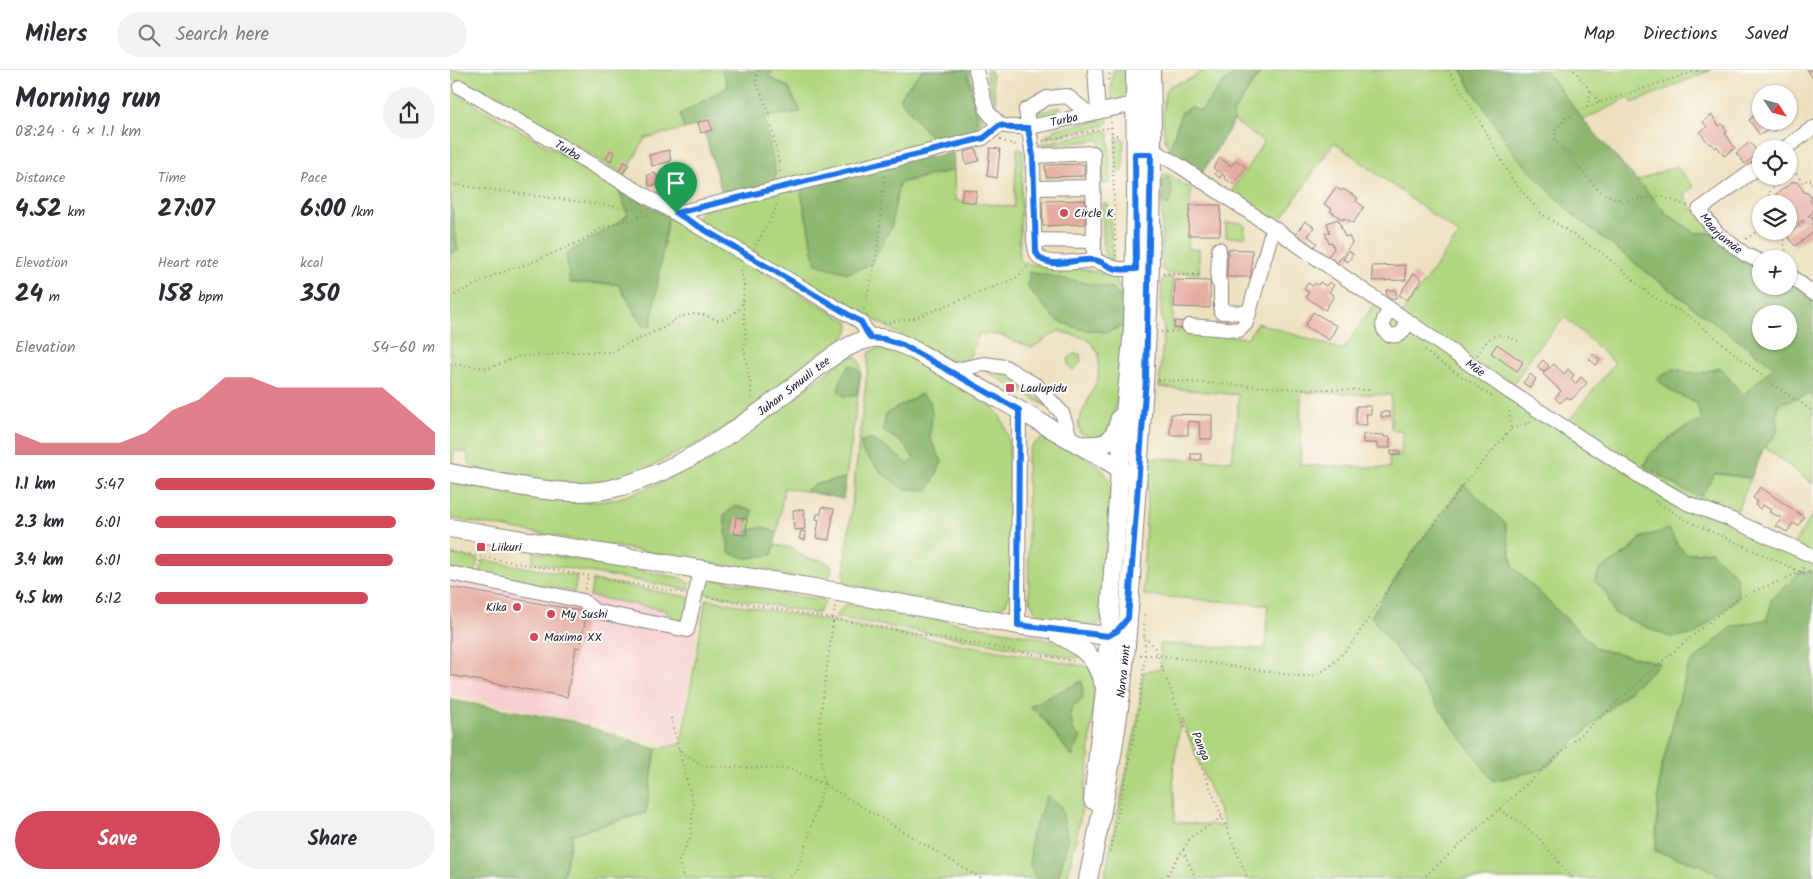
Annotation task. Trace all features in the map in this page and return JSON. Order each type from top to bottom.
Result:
[{"type":"main road","name":"Narva mnt","points":[[1088,879],[1116,734],[1128,625],[1146,379],[1143,104],[1135,70]]},
{"type":"main road","name":"Narva mnt","points":[[1143,104],[1151,70]]},
{"type":"main road","name":"Narva mnt","points":[[1080,879],[1092,812],[1105,689],[1120,468],[1133,328],[1143,154]]},
{"type":"main road","points":[[865,329],[884,339],[903,345],[951,371],[1120,468],[1129,478],[1136,504]]},
{"type":"main road","name":"Juhan Smuuli tee","points":[[450,473],[548,490],[585,493],[620,487],[655,475],[698,453],[753,418],[842,350],[865,329]]},
{"type":"main road","points":[[1075,443],[1100,446],[1110,440],[1118,426],[1128,388]]},
{"type":"main road","points":[[450,528],[838,592],[1051,630],[1108,636],[1128,625]]},
{"type":"main road","points":[[1051,630],[1086,651],[1098,667],[1105,689]]},
{"type":"street","points":[[676,213],[984,138],[1000,125],[987,111],[976,70]]},
{"type":"street","points":[[1094,113],[1095,70]]},
{"type":"street","name":"Turba","points":[[460,87],[749,256],[865,329]]},
{"type":"street","points":[[1094,113],[1067,96],[1047,98],[1026,110],[1033,156],[1034,240],[1038,257],[1054,263],[1094,260],[1117,269],[1136,269]]},
{"type":"street","name":"Turba","points":[[1000,125],[1011,128],[1028,128],[1143,104]]},
{"type":"street","points":[[1796,140],[1813,128]]},
{"type":"street","points":[[1033,156],[1093,153],[1094,260]]},
{"type":"street","name":"Mäe","points":[[1143,154],[1160,154],[1180,166],[1275,229],[1470,365],[1644,479],[1687,503],[1732,520],[1810,555]]},
{"type":"street","name":"Maarjamäe","points":[[1752,172],[1699,210],[1716,233],[1752,258]]},
{"type":"street","points":[[1033,188],[1093,186]]},
{"type":"street","points":[[1189,326],[1239,330],[1246,323],[1270,238],[1275,229]]},
{"type":"street","points":[[1034,240],[1094,241]]},
{"type":"street","points":[[1219,249],[1218,281],[1221,285],[1220,312],[1249,313]]},
{"type":"street","points":[[1797,281],[1813,293]]},
{"type":"street","points":[[1391,310],[1386,314],[1383,321],[1383,327],[1388,335],[1395,336],[1403,332],[1405,320]]},
{"type":"street","points":[[951,371],[984,364],[1005,366],[1037,386],[1062,413],[1075,443]]},
{"type":"street","points":[[1018,625],[1019,410]]},
{"type":"street","points":[[450,573],[583,601],[594,611],[687,630],[702,596],[701,570]]},
{"type":"path","points":[[753,418],[751,388],[744,348],[746,340],[743,303],[744,286],[741,271],[775,210],[783,187],[768,109],[756,82],[758,70]]},
{"type":"path","points":[[1448,70],[1481,123],[1513,181],[1542,214],[1606,256],[1654,298],[1686,314],[1771,383],[1813,411]]},
{"type":"path","points":[[1574,70],[1600,103]]},
{"type":"path","points":[[1699,70],[1587,107],[1566,118],[1554,130],[1555,140],[1601,193],[1624,201],[1660,196],[1699,210]]},
{"type":"path","points":[[1587,107],[1591,91]]},
{"type":"path","points":[[1040,141],[1112,127]]},
{"type":"path","points":[[986,136],[1020,146]]},
{"type":"path","points":[[885,162],[879,238],[865,329],[914,318],[1016,278],[1038,257]]},
{"type":"path","points":[[1768,195],[1767,193],[1795,172],[1803,183],[1808,179],[1812,180],[1811,184],[1813,186]]},
{"type":"path","points":[[450,184],[654,212],[603,227],[581,241],[535,261],[497,274],[450,297]]},
{"type":"path","points":[[1737,248],[1742,241],[1752,235]]},
{"type":"path","points":[[1158,274],[1203,275]]},
{"type":"path","points":[[450,364],[490,368],[520,356],[551,355],[566,352],[610,352],[665,327],[678,317],[694,314],[705,315],[718,320],[725,319],[739,310],[743,303]]},
{"type":"path","points":[[1470,365],[1488,339],[1504,334],[1518,341]]},
{"type":"path","points":[[1146,379],[1297,389],[1369,390]]},
{"type":"path","points":[[1509,407],[1511,429]]},
{"type":"path","points":[[1134,655],[1158,655],[1297,676],[1311,676],[1329,667],[1351,645],[1415,549],[1464,484],[1511,429],[1532,422]]},
{"type":"path","points":[[450,551],[1078,662]]},
{"type":"path","points":[[1800,572],[1810,555]]},
{"type":"path","points":[[1422,879],[1660,663],[1738,598],[1800,572],[1813,572]]},
{"type":"path","points":[[788,879],[798,869],[824,784],[819,727],[838,592]]},
{"type":"path","name":"Panga","points":[[1128,625],[1154,646],[1181,718],[1248,879]]},
{"type":"path","points":[[670,718],[693,803],[690,836],[678,861],[683,874],[680,879]]},
{"type":"path","points":[[679,750],[704,766],[791,769],[824,784],[982,879]]},
{"type":"path","points":[[1498,810],[1516,820],[1537,836],[1573,879]]},
{"type":"path","points":[[1165,879],[1191,837],[1222,817]]},
{"type":"path","points":[[1183,850],[1196,879]]},
{"type":"shaded area","points":[[450,569],[699,617],[676,747],[602,725],[450,694]]},
{"type":"green space","points":[[450,70],[722,70],[728,87],[680,114],[684,129],[645,138],[625,175],[528,117],[450,77]]},
{"type":"green space","points":[[722,70],[773,70],[769,77],[788,87],[801,112],[764,117],[776,175],[772,184],[722,193],[702,124],[684,129],[680,114],[728,87]]},
{"type":"green space","points":[[773,70],[969,70],[982,122],[980,131],[975,135],[772,184],[764,117],[801,112],[788,87],[769,77]]},
{"type":"green space","points":[[922,70],[967,70],[977,120],[976,128],[972,132],[950,138],[932,139],[899,98]]},
{"type":"green space","points":[[986,70],[991,70],[996,104],[990,92]]},
{"type":"green space","points":[[1113,70],[1128,70],[1128,81],[1125,95],[1112,104],[1111,87]]},
{"type":"green space","points":[[1205,70],[1240,70],[1223,83],[1201,111],[1181,113],[1170,149],[1164,130],[1165,92],[1171,85],[1188,80]]},
{"type":"green space","points":[[1240,70],[1262,70],[1233,112],[1234,121],[1202,173],[1175,155],[1170,149],[1181,113],[1190,107],[1201,111],[1223,83]]},
{"type":"green space","points":[[1262,70],[1462,70],[1471,88],[1570,212],[1653,277],[1775,367],[1743,395],[1720,368],[1697,374],[1674,369],[1657,379],[1672,392],[1696,402],[1703,420],[1681,430],[1650,454],[1644,466],[1751,478],[1733,520],[1792,546],[1813,514],[1813,572],[1800,572],[1767,619],[1731,627],[1688,666],[1660,774],[1655,851],[1704,866],[1723,879],[1104,879],[1138,718],[1143,672],[1161,669],[1160,644],[1265,649],[1268,605],[1144,595],[1149,458],[1232,461],[1239,395],[1159,387],[1164,328],[1161,312],[1162,280],[1167,276],[1173,277],[1173,329],[1247,338],[1258,323],[1343,350],[1377,300],[1400,316],[1459,234],[1334,142],[1278,224],[1231,192],[1264,142],[1234,121],[1233,113]],"holes":[[[1565,317],[1615,363],[1566,424],[1511,389],[1533,353]],[[1301,392],[1391,395],[1391,429],[1403,431],[1401,456],[1389,456],[1390,468],[1300,465]],[[1505,523],[1513,567],[1597,649],[1660,663],[1544,769]],[[1642,537],[1678,546],[1687,554],[1711,551],[1614,613],[1600,570],[1626,553]],[[1181,719],[1225,826],[1175,822],[1173,772]]]},
{"type":"green space","points":[[1462,70],[1545,70],[1583,120],[1666,213],[1695,233],[1717,233],[1752,256],[1752,295],[1797,295],[1797,281],[1813,293],[1813,397],[1810,394],[1778,404],[1777,433],[1764,447],[1751,478],[1715,473],[1701,497],[1684,490],[1644,466],[1650,454],[1681,430],[1702,420],[1696,402],[1672,392],[1657,379],[1674,369],[1697,374],[1720,368],[1743,395],[1774,367],[1653,277],[1570,212],[1516,156],[1471,88]]},
{"type":"green space","points":[[1545,70],[1711,70],[1633,103],[1629,98],[1583,120]]},
{"type":"green space","points":[[450,90],[618,187],[628,215],[614,225],[571,283],[618,284],[643,326],[668,217],[848,322],[849,327],[846,335],[795,378],[715,435],[639,472],[594,484],[530,479],[479,471],[470,464],[467,453],[454,450],[452,465],[450,466],[450,253],[458,251],[450,194]]},
{"type":"green space","points":[[1060,107],[1062,112],[1039,117],[1037,114],[1039,112]]},
{"type":"green space","points":[[1108,119],[1106,125],[1042,139],[1056,129]]},
{"type":"green space","points":[[1107,131],[1109,134],[1110,183],[1102,184],[1100,140],[1040,146],[1039,144]]},
{"type":"green space","points":[[1116,138],[1124,139],[1123,171],[1117,171],[1115,167]]},
{"type":"green space","points":[[1017,148],[1022,150],[1023,154],[1019,258],[1023,262],[1030,264],[1082,269],[1115,276],[1125,302],[1112,288],[1079,329],[1107,332],[1124,326],[1117,397],[1105,435],[1092,438],[1080,433],[1078,422],[1098,378],[1099,354],[1088,339],[1058,331],[1032,348],[1000,335],[979,334],[970,356],[963,362],[950,360],[923,347],[698,220],[702,210],[803,187],[801,193],[816,264],[891,228],[898,183],[954,170],[955,200],[1014,207]]},
{"type":"green space","points":[[953,153],[954,170],[899,183],[891,228],[870,265],[848,273],[816,264],[801,193],[803,187],[897,163]]},
{"type":"green space","points":[[1676,166],[1694,187],[1684,194],[1692,209],[1699,210],[1717,233],[1695,233],[1666,213],[1637,181]]},
{"type":"green space","points":[[1165,174],[1191,189],[1188,249],[1199,249],[1199,273],[1167,273],[1162,269],[1162,175]]},
{"type":"green space","points":[[1168,178],[1172,192],[1168,206],[1163,202],[1163,180]]},
{"type":"green space","points":[[618,187],[668,217],[651,325],[644,326],[618,284],[570,283],[566,254],[628,215]]},
{"type":"green space","points":[[450,194],[458,251],[450,253]]},
{"type":"green space","points":[[1102,204],[1107,204],[1109,207],[1113,261],[1106,257],[1104,252]]},
{"type":"green space","points":[[1226,223],[1242,223],[1245,226],[1245,237],[1226,237]]},
{"type":"green space","points":[[1029,272],[1112,288],[1125,302],[1124,326],[1107,332],[1079,329],[1056,320],[1028,288]]},
{"type":"green space","points":[[875,349],[886,349],[904,353],[986,401],[1002,420],[1009,444],[1011,589],[1006,604],[994,613],[845,584],[844,573],[868,354]]},
{"type":"green space","points":[[1074,354],[1080,354],[1081,362],[1073,370],[1068,365],[1068,359]]},
{"type":"green space","points":[[853,356],[859,361],[861,374],[846,478],[816,484],[805,491],[784,488],[777,533],[763,527],[746,531],[747,522],[752,516],[734,506],[727,534],[728,541],[772,555],[775,545],[793,548],[805,558],[820,560],[830,564],[830,576],[826,580],[820,582],[450,518],[450,482],[546,500],[604,501],[638,492],[719,452],[768,418],[845,359]]},
{"type":"green space","points":[[850,365],[857,368],[860,374],[856,396],[844,396],[838,391],[842,377]]},
{"type":"green space","points":[[984,370],[995,370],[1015,381],[1048,406],[1046,406]]},
{"type":"green space","points":[[921,394],[930,401],[932,414],[930,438],[942,462],[929,490],[904,489],[883,474],[862,451],[861,442],[869,438],[890,450],[908,464],[914,458],[901,442],[883,431],[886,414]]},
{"type":"green space","points":[[1810,394],[1813,397],[1813,484],[1765,447],[1777,433],[1778,404]]},
{"type":"green space","points":[[1050,437],[1100,468],[1106,474],[1110,483],[1102,620],[1098,625],[1068,624],[1045,619],[1034,610],[1029,596],[1027,458],[1034,444]]},
{"type":"green space","points":[[846,478],[843,499],[805,491],[816,484]]},
{"type":"green space","points":[[1464,484],[1505,523],[1513,567],[1597,649],[1660,663],[1544,769],[1493,781],[1371,616],[1415,549]]},
{"type":"green space","points":[[734,506],[752,510],[752,516],[747,522],[747,519],[736,518],[734,533],[745,535],[746,531],[763,527],[777,533],[772,555],[747,558],[729,553],[724,515]]},
{"type":"green space","points":[[1669,529],[1678,546],[1687,554],[1711,551],[1737,577],[1738,598],[1694,635],[1669,637],[1614,613],[1606,593],[1595,581],[1600,570],[1626,553],[1643,537]]},
{"type":"green space","points":[[534,552],[681,578],[689,583],[690,590],[532,562]]},
{"type":"green space","points":[[450,554],[478,559],[475,574],[450,569]]},
{"type":"green space","points":[[483,560],[577,576],[574,592],[480,574]]},
{"type":"green space","points":[[1801,572],[1813,572],[1813,879],[1723,879],[1704,866],[1655,851],[1660,774],[1688,666],[1731,627],[1767,619],[1772,598]]},
{"type":"green space","points":[[593,580],[689,597],[685,616],[679,621],[674,621],[669,617],[666,610],[590,596]]},
{"type":"green space","points":[[721,580],[788,595],[823,599],[825,603],[818,613],[813,613],[703,593],[710,584]]},
{"type":"green space","points":[[706,599],[1090,667],[1094,691],[1088,770],[1067,879],[563,879],[572,834],[646,813],[656,749],[681,744]]},
{"type":"green space","points":[[853,604],[1041,638],[1069,647],[1081,657],[1075,658],[835,617],[845,605]]},
{"type":"green space","points":[[1082,681],[1083,698],[1073,706],[1070,715],[1074,731],[1081,737],[1072,757],[1046,722],[1030,706]]},
{"type":"green space","points":[[450,700],[571,721],[656,749],[646,812],[572,834],[563,879],[450,879]]},
{"type":"green space","points":[[1047,795],[1061,807],[1068,840],[1058,879],[1037,879],[1030,866],[1031,837]]},
{"type":"building","points":[[1807,70],[1813,70],[1813,78]]},
{"type":"building","points":[[1712,115],[1719,126],[1722,124],[1727,132],[1725,133],[1735,148],[1724,156],[1717,146],[1715,148],[1711,143],[1709,144],[1700,132],[1707,127],[1703,122]]},
{"type":"building","points":[[709,120],[712,130],[701,133],[698,122]]},
{"type":"building","points":[[1756,130],[1768,130],[1760,135]]},
{"type":"building","points":[[1750,142],[1752,145],[1752,159],[1745,164],[1736,153]]},
{"type":"building","points":[[990,148],[1000,149],[997,178],[987,176]]},
{"type":"building","points":[[976,149],[979,161],[966,164],[964,152]]},
{"type":"building","points":[[611,150],[614,152],[611,161],[606,158]]},
{"type":"building","points":[[669,150],[671,161],[652,166],[649,155]]},
{"type":"building","points":[[1220,158],[1231,166],[1235,160],[1246,167],[1234,185],[1224,178],[1225,176],[1222,174],[1220,178],[1215,174],[1217,171],[1213,168]]},
{"type":"building","points":[[624,162],[629,164],[622,175],[618,173]]},
{"type":"building","name":"Circle K","points":[[1084,164],[1084,176],[1046,177],[1045,165]]},
{"type":"building","points":[[678,172],[681,188],[660,192],[658,185],[649,186],[647,175],[655,173],[656,176]]},
{"type":"building","points":[[1798,182],[1805,193],[1807,192],[1812,198],[1810,200],[1813,204],[1813,212],[1808,216],[1810,218],[1813,216],[1813,233],[1795,246],[1791,240],[1797,240],[1797,227],[1804,222],[1803,220],[1797,224],[1797,195],[1775,195],[1789,185],[1797,185]]},
{"type":"building","points":[[1336,187],[1358,198],[1356,201],[1364,207],[1353,223],[1344,218],[1343,220],[1324,204]]},
{"type":"building","points":[[963,189],[977,191],[975,203],[961,201]]},
{"type":"building","name":"Circle K","points":[[1085,200],[1086,224],[1043,226],[1042,201]]},
{"type":"building","points":[[1190,205],[1221,205],[1220,235],[1188,235]]},
{"type":"building","points":[[1338,219],[1345,237],[1349,236],[1352,243],[1337,263],[1328,256],[1334,249],[1332,242],[1329,243],[1325,233],[1330,232],[1327,223]]},
{"type":"building","points":[[1305,221],[1314,227],[1308,236],[1317,243],[1313,248],[1295,235]]},
{"type":"building","points":[[1228,249],[1252,250],[1251,277],[1227,277]]},
{"type":"building","points":[[1349,251],[1353,254],[1348,262],[1343,259]]},
{"type":"building","points":[[1405,265],[1406,280],[1373,281],[1372,266]]},
{"type":"building","points":[[1414,273],[1422,279],[1407,300],[1399,295]]},
{"type":"building","points":[[1175,280],[1210,281],[1210,308],[1174,307]]},
{"type":"building","points":[[1320,282],[1326,286],[1329,282],[1334,285],[1329,292],[1334,296],[1325,310],[1306,297],[1309,292],[1304,289],[1308,283],[1313,286],[1315,283],[1318,285]]},
{"type":"building","points":[[1386,290],[1396,290],[1396,299],[1387,297]]},
{"type":"building","points":[[1313,312],[1337,326],[1329,340],[1305,326]]},
{"type":"building","points":[[1175,321],[1189,322],[1188,329],[1174,328]]},
{"type":"building","points":[[1497,344],[1523,362],[1517,371],[1491,353]]},
{"type":"building","points":[[1593,354],[1600,360],[1596,365],[1589,359]]},
{"type":"building","points":[[1543,360],[1549,366],[1543,372],[1537,367]]},
{"type":"building","points":[[1554,364],[1564,374],[1568,369],[1574,375],[1571,379],[1575,384],[1581,377],[1587,383],[1571,400],[1567,397],[1560,403],[1555,398],[1561,391],[1543,374]]},
{"type":"building","points":[[1530,374],[1536,379],[1530,388],[1523,383]]},
{"type":"building","points":[[1356,406],[1371,406],[1371,414],[1366,414],[1367,425],[1356,425]]},
{"type":"building","points":[[1381,412],[1390,412],[1390,417],[1381,417]]},
{"type":"building","points":[[1171,414],[1212,415],[1212,439],[1200,439],[1199,422],[1188,421],[1188,435],[1170,435]]},
{"type":"building","points":[[1363,434],[1390,437],[1390,448],[1377,448],[1377,443],[1363,443]]},
{"type":"building","points":[[1391,450],[1400,451],[1400,455],[1391,455]]},
{"type":"building","points":[[1191,454],[1201,454],[1201,460],[1191,460]]},
{"type":"building","points":[[1760,487],[1804,517],[1798,526],[1793,523],[1787,532],[1776,526],[1782,518],[1769,512],[1771,510],[1763,505],[1760,509],[1755,505],[1757,501],[1753,498]]},
{"type":"building","points":[[822,507],[834,509],[829,540],[816,538],[819,520],[816,519],[817,514],[821,514]]},
{"type":"building","points":[[804,509],[805,529],[794,530],[793,510]]},
{"type":"building","points":[[736,517],[747,519],[746,535],[734,534]]},
{"type":"building","points":[[801,531],[806,532],[805,540],[799,539]]},
{"type":"building","points":[[450,587],[587,612],[580,648],[576,647],[567,697],[450,675]]},
{"type":"place","name":"Circle K","points":[[1064,213]]},
{"type":"place","name":"Laulupidu","points":[[1010,388]]},
{"type":"place","name":"Liikuri","points":[[481,547]]},
{"type":"place","name":"Kika","points":[[517,607]]},
{"type":"place","name":"My Sushi","points":[[551,614]]},
{"type":"place","name":"Maxima XX","points":[[534,637]]},
{"type":"route","points":[[1000,125],[1020,129],[1028,128],[1033,156],[1034,240],[1038,257],[1054,263],[1094,260],[1117,269],[1136,269],[1135,154],[1151,154],[1146,379],[1128,618],[1117,631],[1108,636],[1018,625],[1019,410],[903,345],[884,339],[870,338],[861,322],[676,213],[984,138],[1000,125]]}]
